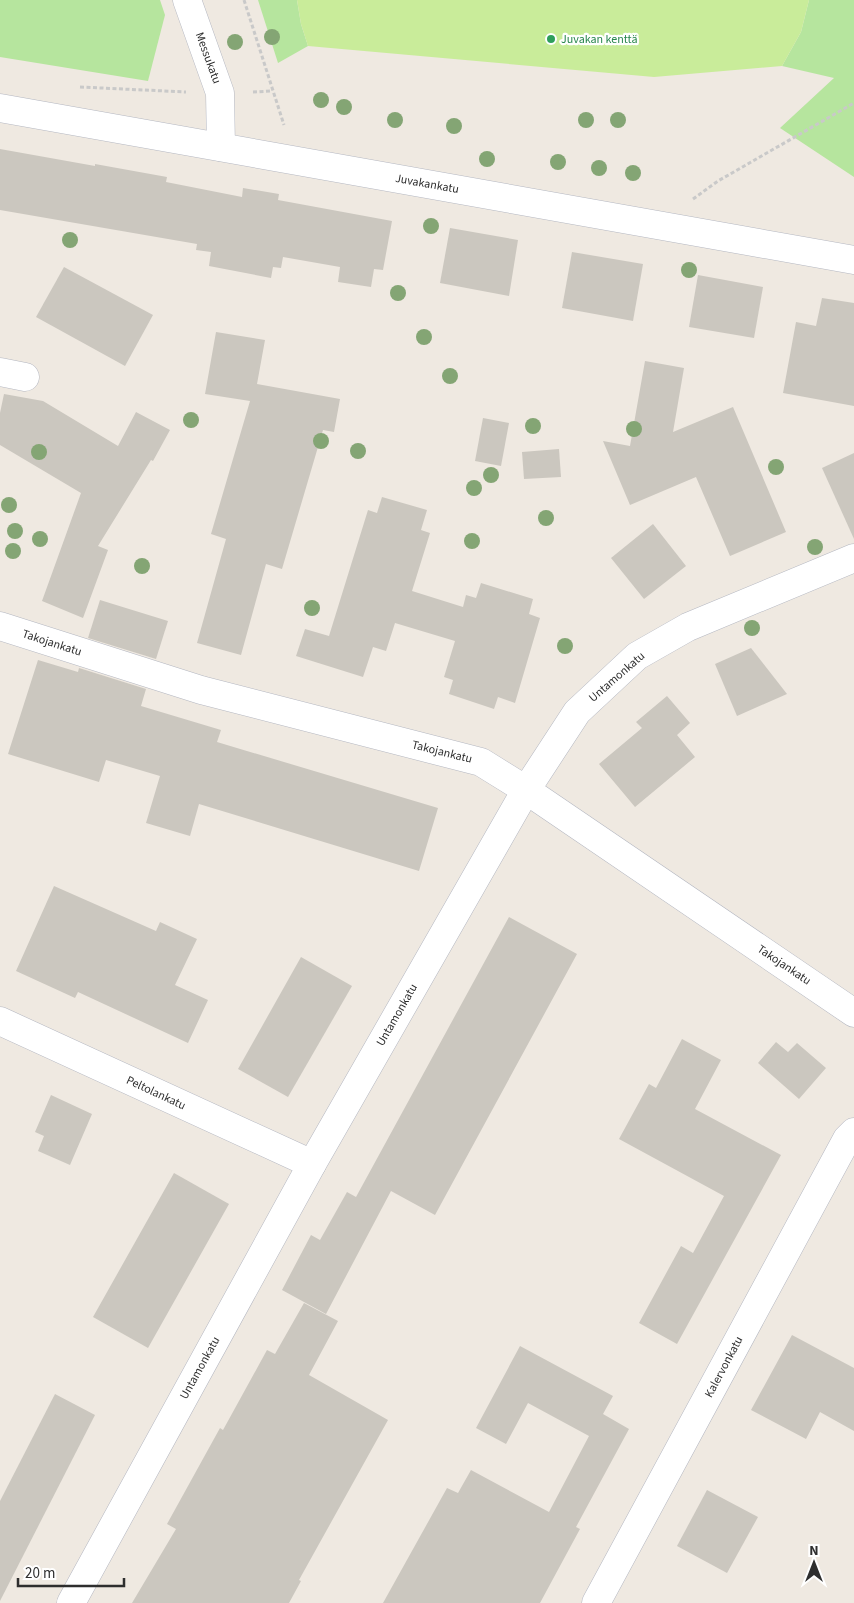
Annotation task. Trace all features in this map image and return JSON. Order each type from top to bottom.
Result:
[{"type":"street","name":"Messukatu","points":[[187,0],[220,93],[222,148]]},
{"type":"street","name":"Juvakankatu","points":[[0,108],[854,260]]},
{"type":"street","name":"Untamonkatu","points":[[71,1603],[312,1164],[526,790],[577,712],[638,656],[688,627],[854,558]]},
{"type":"street","name":"Takojankatu","points":[[0,626],[201,690],[481,762],[526,790],[854,1013]]},
{"type":"street","name":"Peltolankatu","points":[[0,1021],[312,1164]]},
{"type":"street","name":"Kalervonkatu","points":[[596,1603],[847,1139],[854,1132]]},
{"type":"path","points":[[78,87],[220,93],[272,91]]},
{"type":"path","points":[[652,224],[681,208],[718,181],[854,103]]},
{"type":"green space","points":[[0,0],[160,0],[165,15],[148,81],[0,57]]},
{"type":"green space","points":[[258,0],[297,0],[301,24],[308,46],[278,63]]},
{"type":"green space","name":"Juvakan kenttä","points":[[297,0],[809,0],[801,32],[782,66],[654,77],[308,46],[301,24]]},
{"type":"green space","points":[[809,0],[854,0],[854,177],[780,128],[834,78],[782,66],[801,32]]},
{"type":"building","points":[[0,149],[167,177],[166,182],[242,197],[243,188],[279,194],[278,200],[392,221],[383,270],[374,269],[371,287],[338,282],[340,267],[283,257],[281,268],[273,267],[271,278],[209,266],[211,252],[196,250],[197,244],[0,210]]},
{"type":"building","points":[[450,228],[518,240],[509,296],[440,283]]},
{"type":"building","points":[[572,252],[643,264],[633,321],[562,308]]},
{"type":"building","points":[[64,267],[153,315],[125,366],[36,317]]},
{"type":"building","points":[[698,275],[763,287],[754,338],[689,327]]},
{"type":"building","points":[[822,298],[854,303],[854,406],[783,393],[796,322],[816,326]]},
{"type":"building","points":[[216,332],[265,340],[257,384],[340,399],[334,432],[323,430],[282,569],[266,564],[241,655],[197,643],[226,539],[211,534],[250,401],[205,394]]},
{"type":"building","points":[[645,361],[684,368],[673,432],[733,407],[786,532],[730,556],[696,477],[630,505],[603,441],[630,446]]},
{"type":"building","points":[[4,394],[43,401],[118,446],[136,412],[170,430],[153,461],[151,460],[98,546],[108,550],[83,618],[42,601],[81,493],[0,445],[0,413]]},
{"type":"building","points":[[483,418],[509,423],[501,466],[475,461]]},
{"type":"building","points":[[559,449],[561,477],[524,479],[522,452]]},
{"type":"building","points":[[854,453],[854,539],[822,468]]},
{"type":"building","points":[[382,497],[427,510],[421,530],[430,533],[412,591],[463,607],[466,595],[476,598],[481,583],[533,599],[529,614],[540,618],[515,703],[498,697],[494,709],[449,694],[453,680],[444,677],[455,641],[395,623],[386,651],[373,647],[363,677],[296,656],[305,629],[329,636],[368,510],[377,513]]},
{"type":"building","points":[[653,524],[686,566],[644,599],[611,558]]},
{"type":"building","points":[[100,600],[168,621],[156,659],[88,638]]},
{"type":"building","points":[[751,648],[787,694],[737,716],[715,664]]},
{"type":"building","points":[[38,660],[78,672],[79,668],[146,689],[141,706],[221,730],[217,742],[438,808],[419,871],[199,804],[190,836],[146,823],[160,776],[106,760],[99,782],[8,754]]},
{"type":"building","points":[[667,696],[690,723],[677,735],[695,757],[635,807],[599,764],[642,728],[636,722]]},
{"type":"building","points":[[54,886],[156,931],[160,922],[197,939],[175,985],[208,1000],[188,1043],[78,992],[75,998],[16,971]]},
{"type":"building","points":[[509,917],[577,954],[435,1215],[391,1191],[326,1314],[282,1290],[311,1235],[320,1240],[347,1192],[356,1197]]},
{"type":"building","points":[[301,957],[352,986],[288,1097],[238,1069]]},
{"type":"building","points":[[682,1039],[721,1060],[695,1109],[781,1155],[677,1344],[639,1323],[681,1246],[693,1253],[724,1196],[619,1139],[649,1084],[656,1088]]},
{"type":"building","points":[[776,1042],[788,1052],[797,1043],[826,1068],[799,1099],[758,1063]]},
{"type":"building","points":[[51,1095],[92,1114],[70,1165],[38,1151],[44,1136],[35,1132]]},
{"type":"building","points":[[174,1173],[229,1204],[148,1348],[93,1317]]},
{"type":"building","points":[[304,1303],[338,1321],[309,1375],[388,1420],[299,1580],[301,1581],[289,1603],[132,1603],[176,1529],[167,1524],[220,1428],[223,1430],[267,1350],[275,1354]]},
{"type":"building","points":[[792,1335],[854,1368],[854,1431],[820,1412],[806,1439],[751,1410]]},
{"type":"building","points":[[520,1346],[613,1396],[603,1414],[629,1429],[576,1527],[580,1529],[540,1603],[383,1603],[447,1488],[458,1493],[471,1470],[549,1512],[589,1436],[528,1403],[506,1444],[476,1428]]},
{"type":"building","points":[[55,1394],[95,1415],[0,1601],[0,1501]]},
{"type":"building","points":[[707,1490],[758,1517],[727,1573],[677,1546]]},
{"type":"place","name":"Juvakan kenttä","points":[[551,39]]}]
